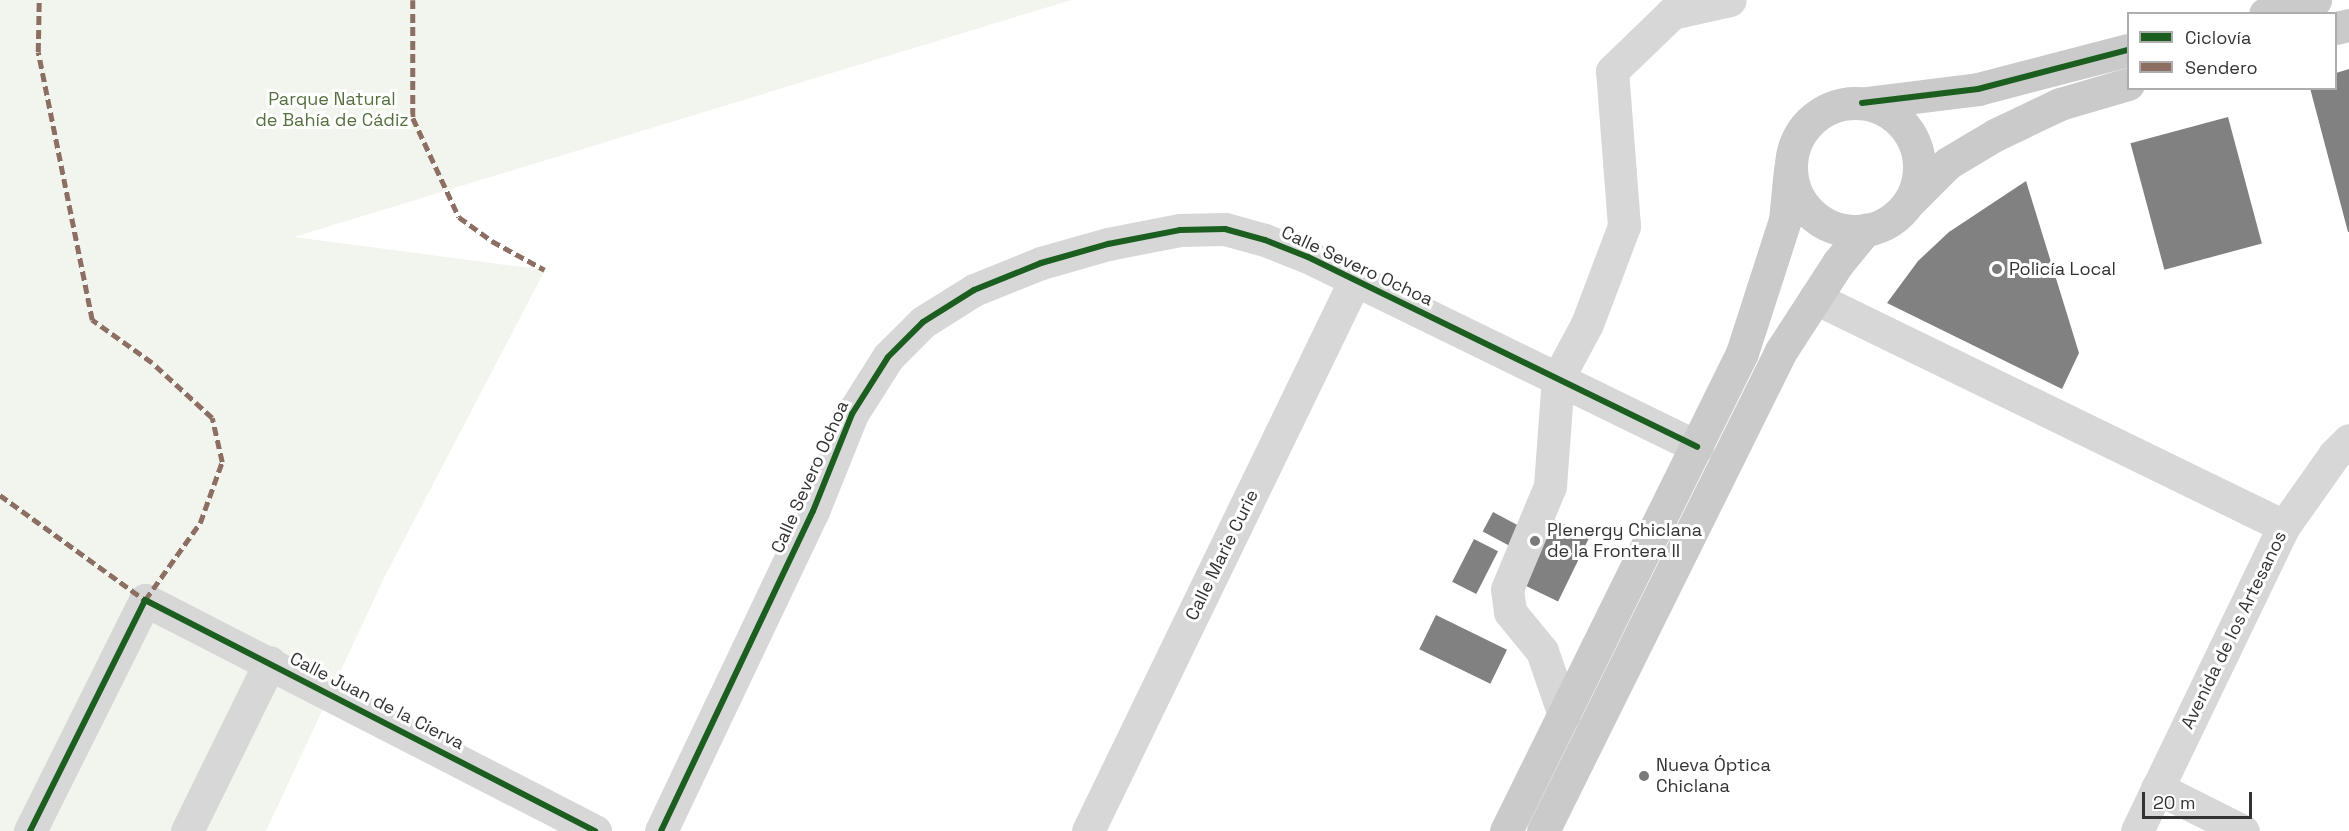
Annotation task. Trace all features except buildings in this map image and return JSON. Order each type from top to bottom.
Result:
[{"type":"main road","points":[[2272,12],[2315,0]]},
{"type":"main road","points":[[1506,831],[1697,447],[1757,314],[1785,220],[1790,169],[1800,134],[1811,120],[1827,109],[1978,89],[2127,50]]},
{"type":"main road","points":[[1790,169],[1801,203],[1813,217],[1847,231],[1865,231],[1883,225],[1948,163],[1995,135],[2060,104],[2127,84]]},
{"type":"main road","points":[[1862,103],[1880,108],[1908,131],[1919,166],[1910,201]]},
{"type":"main road","points":[[1543,831],[1782,351],[1815,298],[1865,231]]},
{"type":"street","points":[[1563,715],[1542,651],[1516,622],[1507,601],[1507,589],[1550,486],[1558,378],[1587,324],[1624,226],[1611,71],[1672,14],[1730,0]]},
{"type":"street","name":"Calle Severo Ochoa","points":[[661,831],[813,511],[852,414],[888,357],[923,322],[974,291],[1041,263],[1108,244],[1180,231],[1225,229],[1265,240],[1355,280],[1697,447]]},
{"type":"street","name":"Calle Marie Curie","points":[[1088,831],[1355,280]]},
{"type":"street","points":[[1815,298],[2284,526]]},
{"type":"street","name":"Avenida de los Artesanos","points":[[2137,831],[2284,526],[2334,455],[2349,440]]},
{"type":"street","name":"Calle Juan de la Cierva","points":[[30,831],[145,600],[270,662],[595,831]]},
{"type":"street","points":[[187,831],[270,662]]},
{"type":"street","points":[[2157,788],[2243,831]]},
{"type":"green space","name":"Parque Natural de Bahía de Cádiz","points":[[0,0],[1071,0],[294,237],[545,270],[384,578],[266,831],[0,831]]},
{"type":"marked path","points":[[0,495],[145,600],[200,523],[222,462],[212,418],[152,363],[92,320],[38,52],[39,0]]},
{"type":"marked path","points":[[413,0],[413,118],[459,217],[492,241],[545,270]]},
{"type":"cycle path","points":[[1862,103],[1978,89],[2127,50]]},
{"type":"cycle path","points":[[661,831],[813,511],[852,414],[888,357],[923,322],[974,290],[1041,263],[1108,244],[1180,230],[1225,229],[1265,240],[1308,257],[1697,447]]},
{"type":"cycle path","points":[[30,831],[145,600],[595,831]]},
{"type":"place","name":"Policía Local","points":[[1997,269]]},
{"type":"place","name":"Plenergy Chiclana de la Frontera II","points":[[1535,541]]},
{"type":"place","name":"Nueva Óptica Chiclana","points":[[1644,776]]}]
